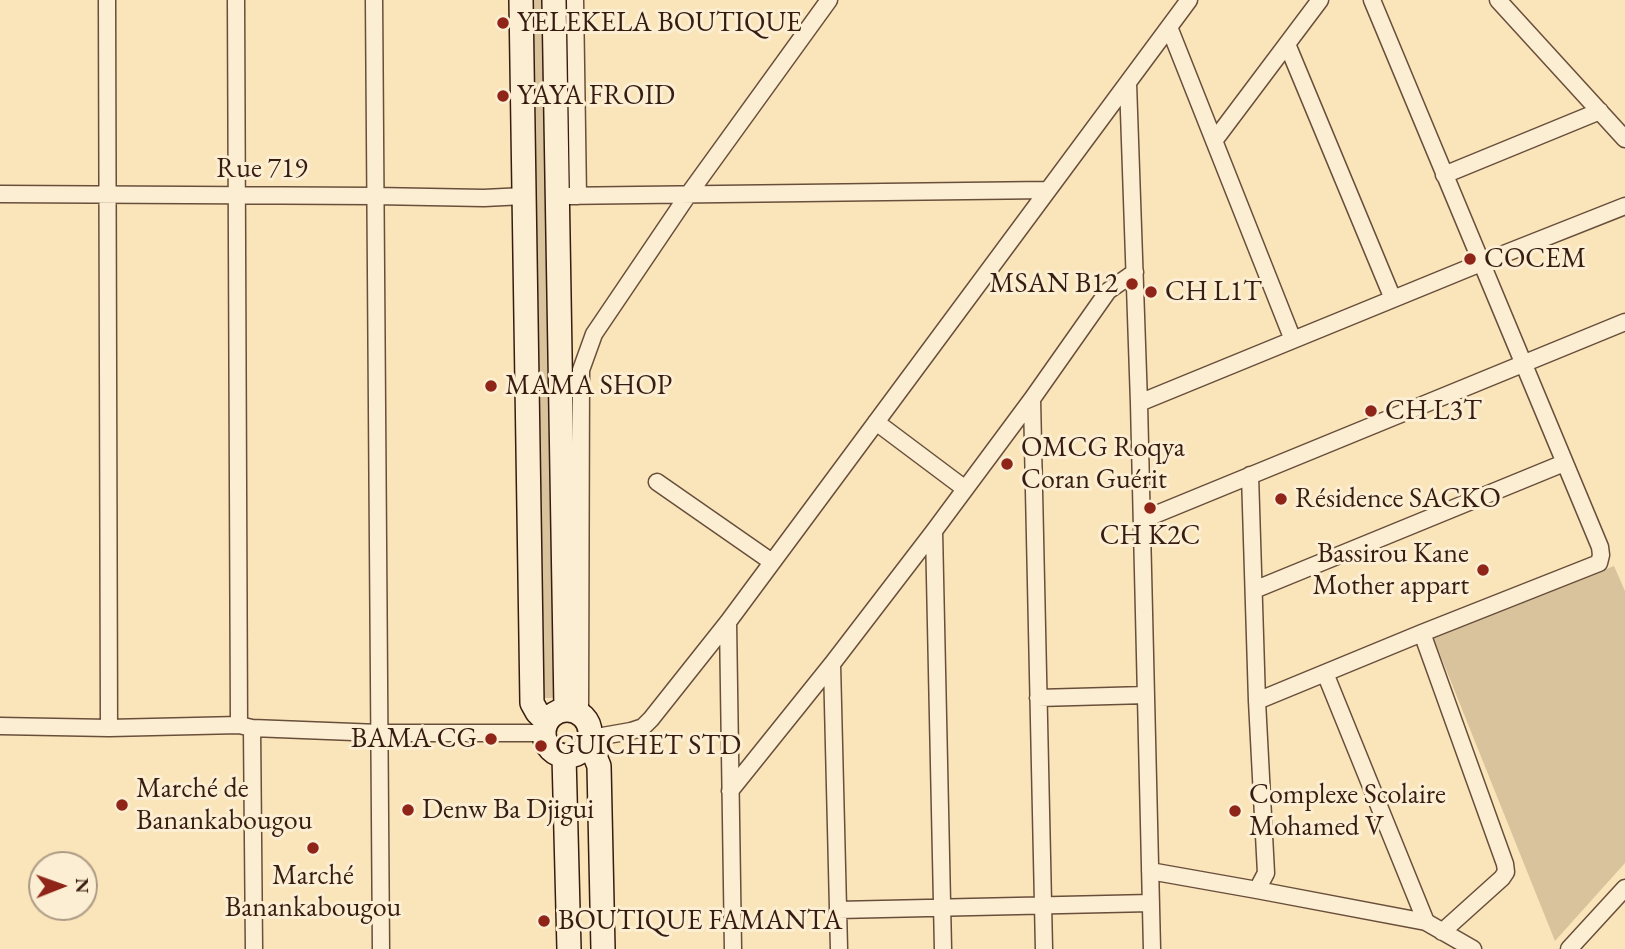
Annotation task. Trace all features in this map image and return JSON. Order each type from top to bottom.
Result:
[{"type":"main road","points":[[521,0],[532,702],[545,727],[545,742],[553,752],[564,756],[576,755],[588,743]]},
{"type":"main road","points":[[554,0],[568,196],[573,710]]},
{"type":"main road","points":[[545,727],[554,712],[573,710],[589,723],[588,743],[599,766],[603,949]]},
{"type":"main road","points":[[564,756],[569,949]]},
{"type":"street","points":[[107,0],[109,728]]},
{"type":"street","points":[[236,0],[236,195],[246,727],[254,949]]},
{"type":"street","points":[[374,0],[381,949]]},
{"type":"street","points":[[575,0],[568,196],[1048,190]]},
{"type":"street","points":[[573,710],[581,370],[594,334],[688,195],[829,0]]},
{"type":"street","points":[[588,743],[643,727],[651,719],[772,562],[1189,0]]},
{"type":"street","points":[[1214,141],[1320,0]]},
{"type":"street","points":[[1257,701],[1599,563],[1601,555],[1600,547],[1371,0]]},
{"type":"street","points":[[1498,0],[1625,139]]},
{"type":"street","points":[[1168,27],[1293,340]]},
{"type":"street","points":[[1287,44],[1393,299]]},
{"type":"street","points":[[1128,83],[1139,403],[1152,949]]},
{"type":"street","points":[[1444,175],[1600,111]]},
{"type":"street","name":"Rue 719","points":[[0,194],[484,198],[524,196]]},
{"type":"street","points":[[1139,403],[1625,206]]},
{"type":"street","points":[[730,792],[934,531],[1108,291],[1135,272]]},
{"type":"street","points":[[1142,520],[1625,322]]},
{"type":"street","points":[[1032,399],[1044,949]]},
{"type":"street","points":[[876,422],[964,488]]},
{"type":"street","points":[[1254,590],[1564,463]]},
{"type":"street","points":[[1250,475],[1265,873],[1257,890]]},
{"type":"street","points":[[657,482],[772,562]]},
{"type":"street","points":[[934,531],[943,949]]},
{"type":"street","points":[[727,621],[733,949]]},
{"type":"street","points":[[1422,633],[1506,872],[1442,932]]},
{"type":"street","points":[[832,664],[839,949]]},
{"type":"street","points":[[1325,673],[1426,922]]},
{"type":"street","points":[[1038,698],[1146,695]]},
{"type":"street","points":[[0,726],[246,727],[379,733],[545,727]]},
{"type":"street","points":[[1150,871],[1426,922],[1473,949]]},
{"type":"street","points":[[1569,949],[1623,896]]},
{"type":"street","points":[[838,910],[1151,903]]},
{"type":"shaded area","points":[[527,0],[548,0],[560,698],[536,698]]},
{"type":"shaded area","points":[[1614,566],[1625,591],[1625,863],[1555,941],[1433,637]]},
{"type":"place","name":"YELEKELA BOUTIQUE","points":[[503,23]]},
{"type":"place","name":"YAYA FROID","points":[[503,96]]},
{"type":"place","name":"COCEM","points":[[1470,259]]},
{"type":"place","name":"MSAN B12","points":[[1132,284]]},
{"type":"place","name":"CH L1T","points":[[1151,292]]},
{"type":"place","name":"MAMA SHOP","points":[[491,386]]},
{"type":"place","name":"CH L3T","points":[[1371,411]]},
{"type":"place","name":"OMCG Roqya Coran Guérit","points":[[1007,464]]},
{"type":"place","name":"Résidence SACKO","points":[[1281,499]]},
{"type":"place","name":"CH K2C","points":[[1150,508]]},
{"type":"place","name":"Bassirou Kane Mother appart","points":[[1483,570]]},
{"type":"place","name":"BAMA CG","points":[[491,739]]},
{"type":"place","name":"GUICHET STD","points":[[541,746]]},
{"type":"place","name":"Marché de Banankabougou","points":[[122,805]]},
{"type":"place","name":"Denw Ba Djigui","points":[[408,810]]},
{"type":"place","name":"Complexe Scolaire Mohamed V","points":[[1235,811]]},
{"type":"place","name":"Marché Banankabougou","points":[[313,848]]},
{"type":"place","name":"BOUTIQUE FAMANTA","points":[[544,921]]}]
